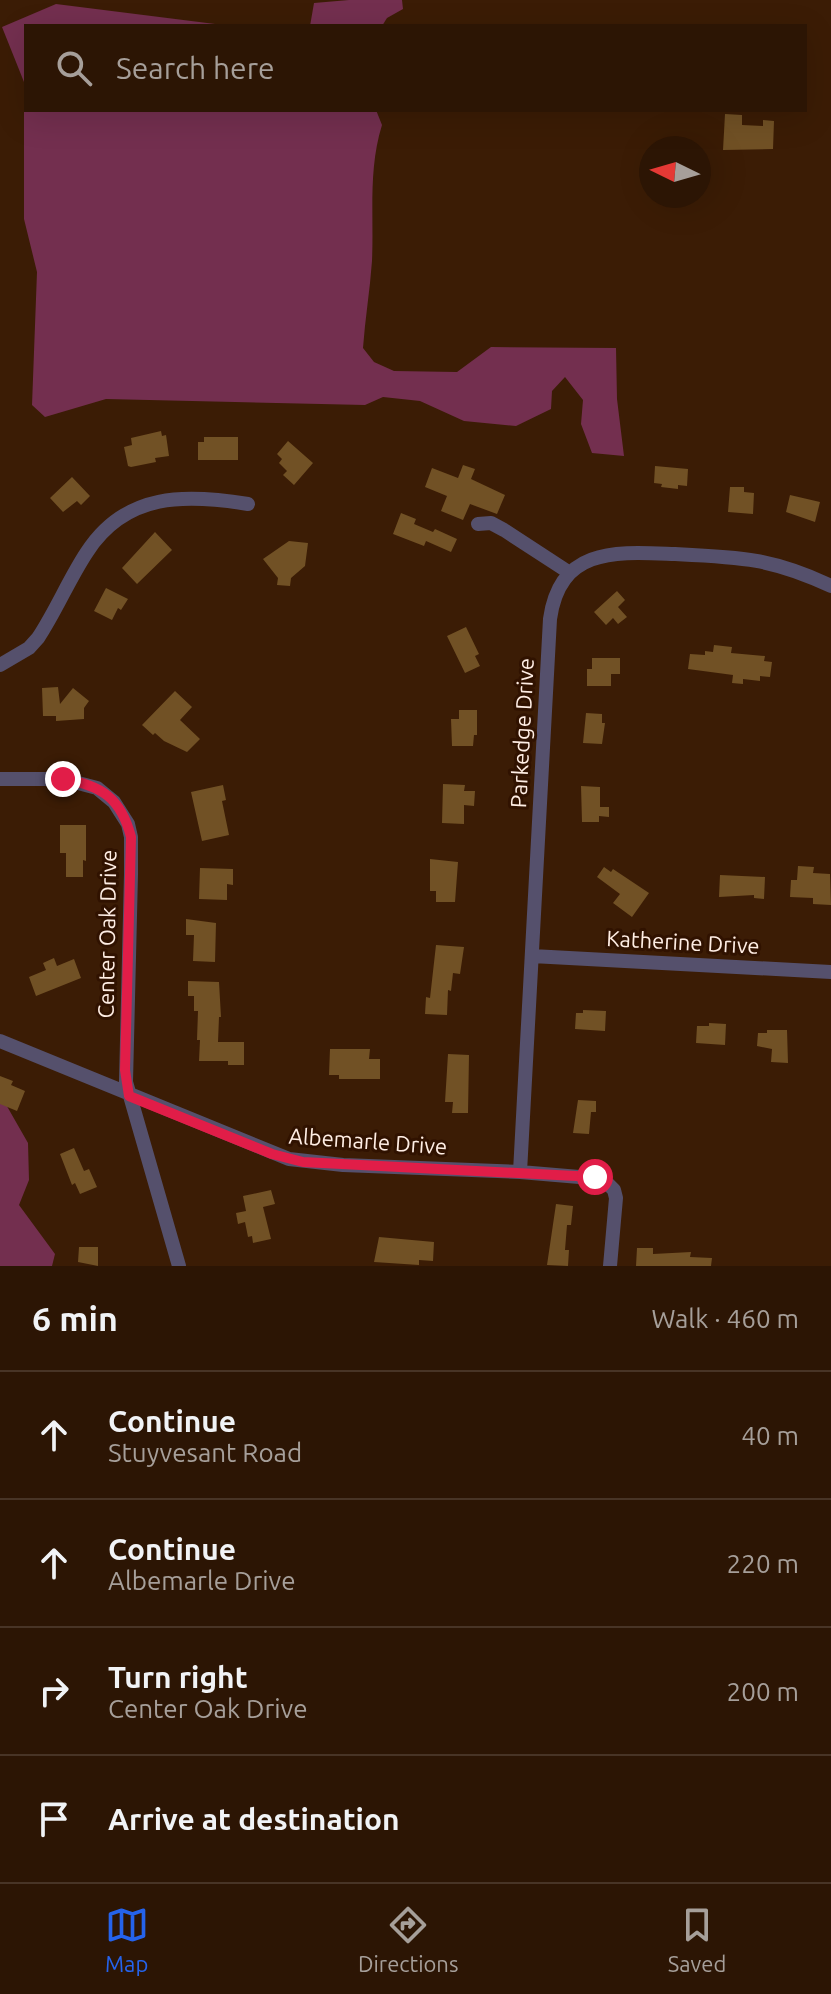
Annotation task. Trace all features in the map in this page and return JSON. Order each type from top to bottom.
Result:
[{"type":"street","points":[[0,665],[29,648],[38,638],[84,555],[100,535],[122,516],[182,497],[248,504]]},
{"type":"street","points":[[478,524],[491,523],[570,573],[598,556],[615,553],[731,557],[784,566],[831,586]]},
{"type":"street","name":"Parkedge Drive","points":[[520,1172],[550,619],[557,590],[570,573]]},
{"type":"street","name":"Center Oak Drive","points":[[0,779],[63,779],[88,785],[106,793],[122,811],[128,824],[131,850],[125,1070],[129,1096],[179,1266]]},
{"type":"street","name":"Katherine Drive","points":[[532,956],[831,972]]},
{"type":"street","points":[[0,1041],[129,1096]]},
{"type":"street","name":"Albemarle Drive","points":[[129,1096],[289,1159],[343,1165],[595,1177],[609,1184],[616,1198],[610,1266]]},
{"type":"shaded area","points":[[402,0],[403,9],[387,18],[383,24],[310,24],[314,3]]},
{"type":"shaded area","points":[[56,4],[215,24],[24,24],[24,82],[2,27]]},
{"type":"shaded area","points":[[24,112],[377,112],[382,125],[373,176],[372,261],[363,348],[374,362],[394,371],[457,372],[491,347],[616,348],[617,399],[624,456],[592,453],[581,424],[583,400],[565,377],[552,391],[551,409],[516,426],[464,421],[420,401],[383,397],[365,405],[106,399],[45,417],[32,405],[37,272],[24,219]]},
{"type":"shaded area","points":[[0,1094],[28,1143],[29,1180],[19,1205],[55,1254],[52,1266],[0,1266]]},
{"type":"building","points":[[725,114],[742,115],[742,125],[763,126],[763,120],[774,121],[773,149],[723,150]]},
{"type":"building","points":[[161,431],[162,436],[166,435],[169,456],[155,458],[156,462],[128,466],[124,447],[132,445],[131,438]]},
{"type":"building","points":[[204,437],[238,437],[238,460],[198,460],[198,442],[204,442]]},
{"type":"building","points":[[288,441],[313,463],[294,485],[283,475],[287,471],[279,463],[282,459],[277,454]]},
{"type":"building","points":[[463,465],[475,469],[471,479],[505,495],[497,514],[470,504],[463,520],[441,511],[447,496],[425,487],[432,468],[458,478]]},
{"type":"building","points":[[655,466],[688,469],[687,486],[678,485],[678,489],[654,483]]},
{"type":"building","points":[[72,477],[90,496],[81,505],[77,501],[63,512],[50,498]]},
{"type":"building","points":[[730,487],[744,487],[744,492],[754,493],[753,514],[728,512]]},
{"type":"building","points":[[790,495],[820,502],[815,522],[786,512]]},
{"type":"building","points":[[401,513],[416,519],[414,524],[457,539],[451,552],[426,541],[424,546],[393,534]]},
{"type":"building","points":[[155,532],[172,550],[137,584],[122,568]]},
{"type":"building","points":[[289,541],[308,543],[305,566],[291,578],[290,586],[277,585],[278,578],[263,559]]},
{"type":"building","points":[[106,588],[128,599],[121,610],[118,608],[112,620],[94,611]]},
{"type":"building","points":[[617,591],[625,600],[618,607],[627,617],[618,624],[613,618],[606,625],[594,612]]},
{"type":"building","points":[[466,627],[479,654],[475,656],[480,666],[465,673],[447,636]]},
{"type":"building","points":[[714,645],[732,647],[731,653],[765,656],[764,661],[772,662],[770,677],[760,676],[760,681],[743,679],[743,684],[732,683],[733,675],[688,669],[690,654],[713,652]]},
{"type":"building","points":[[592,658],[620,658],[620,674],[611,674],[611,686],[587,686],[587,669],[592,669]]},
{"type":"building","points":[[58,687],[60,704],[73,688],[89,701],[84,708],[84,719],[56,721],[56,716],[43,716],[42,688]]},
{"type":"building","points":[[175,691],[192,707],[180,720],[200,739],[187,752],[155,733],[153,735],[142,725]]},
{"type":"building","points":[[459,710],[477,710],[477,735],[474,735],[473,746],[452,746],[451,719],[459,719]]},
{"type":"building","points":[[586,713],[602,714],[602,723],[605,723],[602,744],[583,743]]},
{"type":"building","points":[[443,784],[465,785],[464,791],[475,791],[474,806],[464,805],[464,824],[442,823]]},
{"type":"building","points":[[223,785],[226,800],[222,801],[229,835],[202,841],[191,792]]},
{"type":"building","points":[[581,786],[600,787],[600,807],[609,807],[609,817],[599,816],[599,822],[582,822]]},
{"type":"building","points":[[60,825],[86,825],[83,877],[66,877],[66,853],[60,853]]},
{"type":"building","points":[[430,859],[458,862],[455,902],[436,902],[436,891],[430,891]]},
{"type":"building","points":[[798,866],[814,867],[813,873],[830,874],[831,905],[813,904],[813,898],[790,897],[791,880],[797,880]]},
{"type":"building","points":[[604,867],[611,872],[613,869],[649,893],[632,917],[613,903],[620,894],[597,877]]},
{"type":"building","points":[[200,868],[233,869],[233,885],[227,884],[227,900],[199,899]]},
{"type":"building","points":[[720,875],[765,877],[764,899],[754,898],[754,895],[719,897]]},
{"type":"building","points":[[186,919],[216,923],[215,962],[193,961],[194,935],[186,935]]},
{"type":"building","points":[[436,945],[464,947],[460,974],[453,973],[451,991],[448,990],[447,1015],[425,1014],[426,997],[430,998]]},
{"type":"building","points":[[54,958],[57,966],[74,959],[81,978],[36,996],[29,977],[46,970],[43,963]]},
{"type":"building","points":[[188,981],[219,982],[221,1017],[218,1042],[244,1042],[244,1065],[228,1065],[228,1061],[199,1061],[198,1011],[194,1011],[194,996],[188,996]]},
{"type":"building","points":[[583,1010],[606,1011],[605,1031],[575,1029],[576,1013],[583,1013]]},
{"type":"building","points":[[709,1023],[726,1024],[725,1045],[696,1043],[697,1026],[709,1026]]},
{"type":"building","points":[[767,1030],[787,1030],[788,1063],[771,1062],[772,1049],[757,1046],[758,1033],[767,1033]]},
{"type":"building","points":[[330,1049],[370,1049],[369,1059],[380,1059],[380,1079],[339,1079],[339,1075],[329,1075]]},
{"type":"building","points":[[448,1054],[469,1055],[468,1113],[452,1113],[453,1102],[445,1102]]},
{"type":"building","points":[[0,1076],[13,1081],[11,1085],[25,1091],[17,1111],[0,1104]]},
{"type":"building","points":[[578,1100],[596,1101],[596,1112],[591,1112],[589,1134],[573,1133]]},
{"type":"building","points":[[74,1148],[84,1171],[89,1169],[97,1187],[80,1194],[75,1183],[72,1185],[60,1154]]},
{"type":"building","points":[[271,1190],[275,1204],[263,1207],[271,1239],[253,1243],[252,1236],[248,1237],[245,1222],[238,1224],[236,1213],[246,1211],[243,1196]]},
{"type":"building","points":[[556,1204],[573,1206],[571,1225],[567,1225],[565,1250],[569,1250],[568,1266],[547,1265]]},
{"type":"building","points":[[379,1237],[434,1242],[433,1261],[419,1260],[419,1265],[374,1262]]},
{"type":"building","points":[[79,1247],[98,1247],[98,1266],[78,1262]]},
{"type":"building","points":[[637,1248],[653,1248],[653,1254],[691,1252],[690,1257],[712,1258],[711,1266],[636,1266]]},
{"type":"route","points":[[63,779],[80,782],[106,793],[122,811],[131,837],[125,1070],[129,1096],[272,1154],[303,1162],[595,1177]]}]
